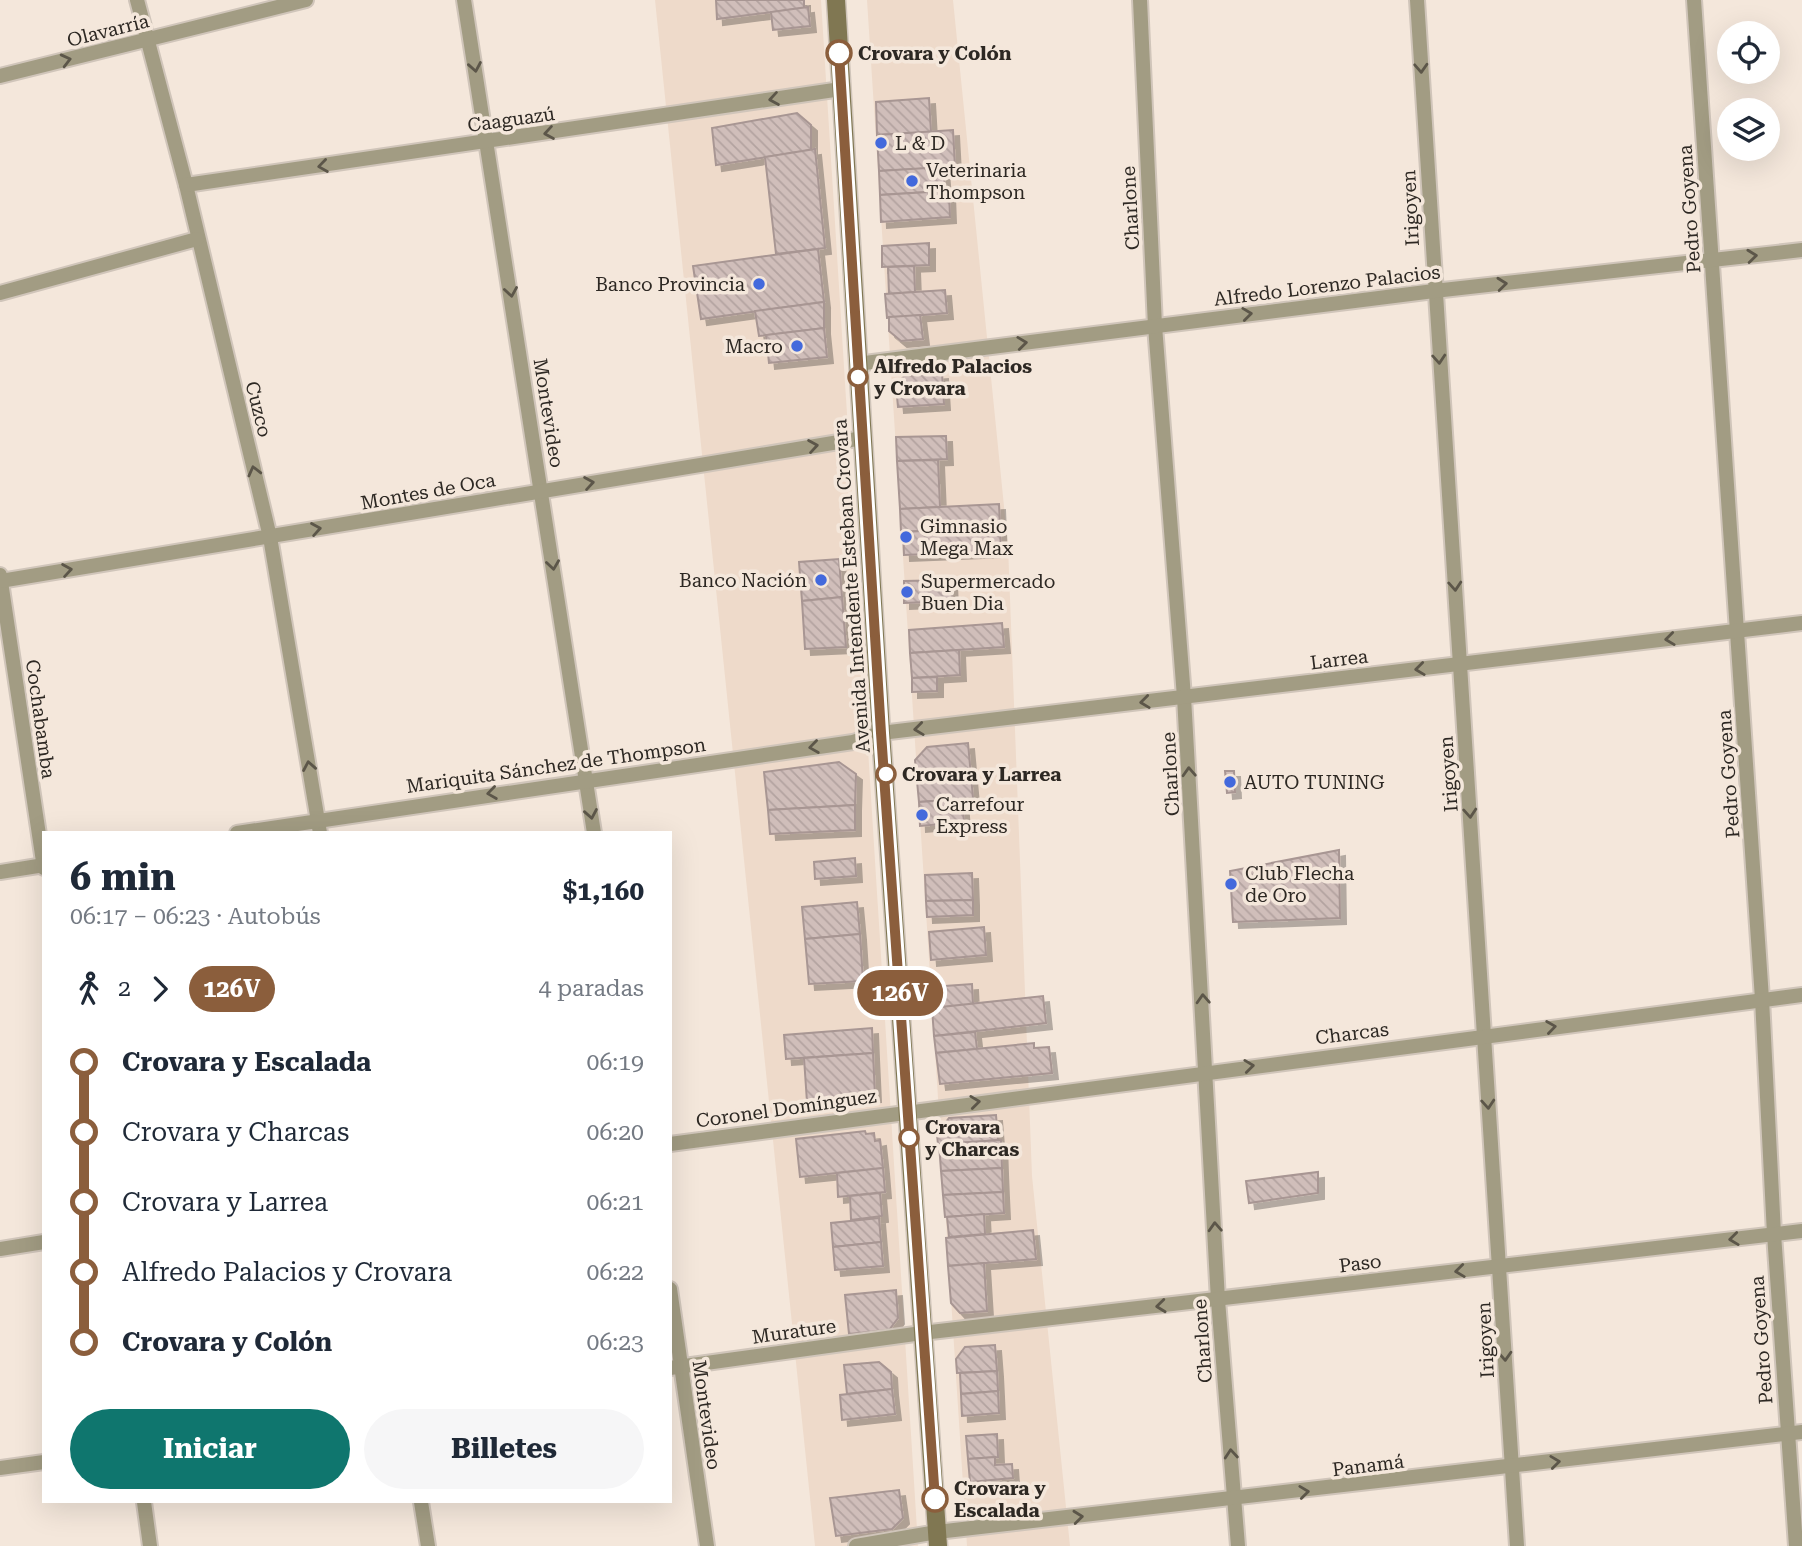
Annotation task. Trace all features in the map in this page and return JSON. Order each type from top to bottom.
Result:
[{"type":"main road","name":"Avenida Intendente Esteban Crovara","points":[[836,0],[881,733],[938,1539]]},
{"type":"street","name":"Cuzco","points":[[137,0],[186,185],[270,537],[319,826]]},
{"type":"street","name":"Olavarría","points":[[0,76],[306,0]]},
{"type":"street","name":"Montevideo","points":[[464,0],[594,831]]},
{"type":"street","name":"Charlone","points":[[1140,0],[1155,326],[1184,697],[1218,1300],[1238,1546]]},
{"type":"street","name":"Irigoyen","points":[[1417,0],[1517,1546]]},
{"type":"street","name":"Pedro Goyena","points":[[1694,0],[1738,631],[1774,1234],[1796,1546]]},
{"type":"street","name":"Caaguazú","points":[[186,185],[841,89]]},
{"type":"street","points":[[0,293],[197,239]]},
{"type":"street","name":"Alfredo Lorenzo Palacios","points":[[857,364],[1434,291],[1802,250]]},
{"type":"street","name":"Montes de Oca","points":[[0,579],[863,438]]},
{"type":"street","name":"Cochabamba","points":[[0,579],[42,853]]},
{"type":"street","name":"Larrea","points":[[881,733],[1802,623]]},
{"type":"street","name":"Mariquita Sánchez de Thompson","points":[[260,831],[319,826],[584,780],[853,742],[881,733]]},
{"type":"street","points":[[0,872],[42,866]]},
{"type":"street","name":"Charcas","points":[[908,1110],[1802,995]]},
{"type":"street","name":"Coronel Domínguez","points":[[672,1144],[908,1110]]},
{"type":"street","name":"Paso","points":[[922,1333],[1802,1231]]},
{"type":"street","points":[[0,1249],[42,1242]]},
{"type":"street","name":"Montevideo","points":[[672,1321],[675,1368],[707,1546]]},
{"type":"street","name":"Murature","points":[[675,1368],[922,1333]]},
{"type":"street","name":"Panamá","points":[[856,1546],[938,1539],[1235,1500],[1802,1432]]},
{"type":"street","points":[[0,1468],[42,1462]]},
{"type":"street","points":[[144,1503],[150,1546]]},
{"type":"street","points":[[421,1503],[428,1546]]},
{"type":"shaded area","points":[[655,0],[821,0],[918,1546],[815,1546]]},
{"type":"shaded area","points":[[867,0],[953,0],[1008,546],[1032,1176],[1070,1546],[967,1546]]},
{"type":"building","points":[[716,0],[804,0],[804,8],[717,19]]},
{"type":"building","points":[[808,7],[810,26],[773,30],[771,12]]},
{"type":"building","points":[[929,98],[931,132],[877,135],[876,102]]},
{"type":"building","points":[[797,113],[811,125],[811,150],[716,165],[712,128]]},
{"type":"building","points":[[953,130],[955,167],[879,171],[877,135]]},
{"type":"building","points":[[815,149],[825,248],[776,254],[765,157]]},
{"type":"building","name":"Veterinaria Thompson","points":[[943,167],[945,191],[880,195],[879,171]]},
{"type":"building","points":[[949,191],[950,217],[881,222],[880,195]]},
{"type":"building","points":[[929,243],[929,265],[882,267],[882,246]]},
{"type":"building","name":"Banco Provincia","points":[[818,249],[824,302],[701,319],[693,266]]},
{"type":"building","points":[[914,266],[915,292],[889,294],[888,267]]},
{"type":"building","points":[[945,290],[947,313],[887,318],[885,294]]},
{"type":"building","points":[[824,302],[824,328],[759,336],[755,311]]},
{"type":"building","points":[[920,315],[923,339],[901,341],[889,331],[889,317]]},
{"type":"building","name":"Macro","points":[[824,328],[827,357],[769,363],[766,335]]},
{"type":"building","points":[[942,373],[944,404],[898,407],[896,386],[904,376]]},
{"type":"building","points":[[946,436],[947,459],[897,461],[896,437]]},
{"type":"building","points":[[938,460],[940,507],[900,509],[897,461]]},
{"type":"building","points":[[999,504],[1000,527],[901,532],[900,509]]},
{"type":"building","points":[[1000,527],[1001,551],[904,555],[903,532]]},
{"type":"building","name":"Banco Nación","points":[[839,559],[842,597],[802,601],[799,562]]},
{"type":"building","points":[[951,580],[952,601],[904,603],[904,581]]},
{"type":"building","points":[[842,597],[846,647],[805,649],[802,601]]},
{"type":"building","points":[[1002,623],[1004,647],[910,653],[909,630]]},
{"type":"building","points":[[959,650],[960,675],[912,678],[910,653]]},
{"type":"building","points":[[937,677],[937,691],[912,692],[912,678]]},
{"type":"building","points":[[968,743],[973,798],[919,802],[915,760],[927,747]]},
{"type":"building","points":[[839,762],[856,774],[855,805],[768,810],[764,772]]},
{"type":"building","name":"AUTO TUNING","points":[[1225,771],[1234,771],[1235,792],[1227,793]]},
{"type":"building","points":[[962,799],[964,822],[920,826],[919,802]]},
{"type":"building","points":[[855,805],[855,830],[770,834],[768,810]]},
{"type":"building","points":[[1339,850],[1340,918],[1233,922],[1230,871]]},
{"type":"building","points":[[855,858],[856,876],[815,879],[814,862]]},
{"type":"building","points":[[972,873],[973,900],[926,901],[925,875]]},
{"type":"building","points":[[973,900],[973,915],[927,917],[926,901]]},
{"type":"building","points":[[857,902],[860,934],[805,939],[802,907]]},
{"type":"building","points":[[984,927],[986,955],[931,960],[929,932]]},
{"type":"building","points":[[860,934],[863,981],[809,984],[805,939]]},
{"type":"building","points":[[972,984],[973,1005],[932,1008],[931,987]]},
{"type":"building","points":[[1043,996],[1046,1023],[934,1036],[932,1008]]},
{"type":"building","points":[[872,1028],[873,1053],[786,1059],[784,1035]]},
{"type":"building","points":[[975,1032],[977,1049],[936,1053],[934,1036]]},
{"type":"building","points":[[1034,1043],[1034,1048],[1049,1047],[1052,1073],[940,1084],[936,1053]]},
{"type":"building","points":[[873,1053],[875,1096],[807,1102],[804,1058]]},
{"type":"building","points":[[996,1115],[998,1140],[938,1145],[937,1134],[949,1118]]},
{"type":"building","points":[[865,1131],[866,1134],[874,1133],[875,1141],[880,1140],[883,1168],[800,1177],[796,1139]]},
{"type":"building","points":[[1001,1140],[1002,1168],[941,1171],[939,1144]]},
{"type":"building","points":[[883,1168],[885,1192],[838,1197],[837,1173]]},
{"type":"building","points":[[1002,1168],[1003,1192],[943,1195],[941,1171]]},
{"type":"building","points":[[1318,1172],[1318,1193],[1249,1203],[1246,1181]]},
{"type":"building","points":[[1003,1192],[1004,1213],[945,1217],[943,1195]]},
{"type":"building","points":[[880,1193],[882,1216],[851,1220],[850,1196]]},
{"type":"building","points":[[984,1214],[985,1234],[949,1237],[947,1217]]},
{"type":"building","points":[[879,1218],[881,1242],[833,1247],[831,1223]]},
{"type":"building","points":[[1033,1230],[1036,1259],[948,1266],[946,1238]]},
{"type":"building","points":[[881,1242],[883,1266],[835,1270],[833,1247]]},
{"type":"building","points":[[984,1263],[987,1311],[960,1313],[951,1303],[948,1266]]},
{"type":"building","points":[[896,1290],[898,1318],[889,1330],[849,1334],[845,1295]]},
{"type":"building","points":[[995,1345],[997,1371],[957,1373],[956,1359],[965,1347]]},
{"type":"building","points":[[879,1362],[891,1372],[892,1389],[847,1394],[844,1365]]},
{"type":"building","points":[[997,1371],[998,1391],[961,1394],[960,1373]]},
{"type":"building","points":[[892,1389],[895,1414],[842,1420],[840,1395]]},
{"type":"building","points":[[998,1391],[999,1413],[962,1416],[961,1394]]},
{"type":"building","points":[[997,1434],[998,1457],[968,1459],[966,1436]]},
{"type":"building","points":[[995,1457],[995,1465],[1012,1464],[1013,1478],[970,1482],[968,1459]]},
{"type":"building","points":[[899,1490],[903,1518],[892,1529],[836,1536],[830,1498]]},
{"type":"bus line","name":"126V","points":[[839,53],[881,733],[886,772],[935,1499]]},
{"type":"place","name":"Crovara y Colón","points":[[839,53]]},
{"type":"place","name":"L & D","points":[[881,143]]},
{"type":"place","name":"Veterinaria Thompson","points":[[912,181]]},
{"type":"place","name":"Banco Provincia","points":[[759,284]]},
{"type":"place","name":"Macro","points":[[797,346]]},
{"type":"place","name":"Alfredo Palacios y Crovara","points":[[858,377]]},
{"type":"place","name":"Gimnasio Mega Max","points":[[906,537]]},
{"type":"place","name":"Banco Nación","points":[[821,580]]},
{"type":"place","name":"Supermercado Buen Dia","points":[[907,592]]},
{"type":"place","name":"Crovara y Larrea","points":[[886,774]]},
{"type":"place","name":"AUTO TUNING","points":[[1230,782]]},
{"type":"place","name":"Carrefour Express","points":[[922,815]]},
{"type":"place","name":"Club Flecha de Oro","points":[[1231,884]]},
{"type":"place","name":"Crovara y Charcas","points":[[909,1138]]},
{"type":"place","name":"Crovara y Escalada","points":[[935,1499]]}]
